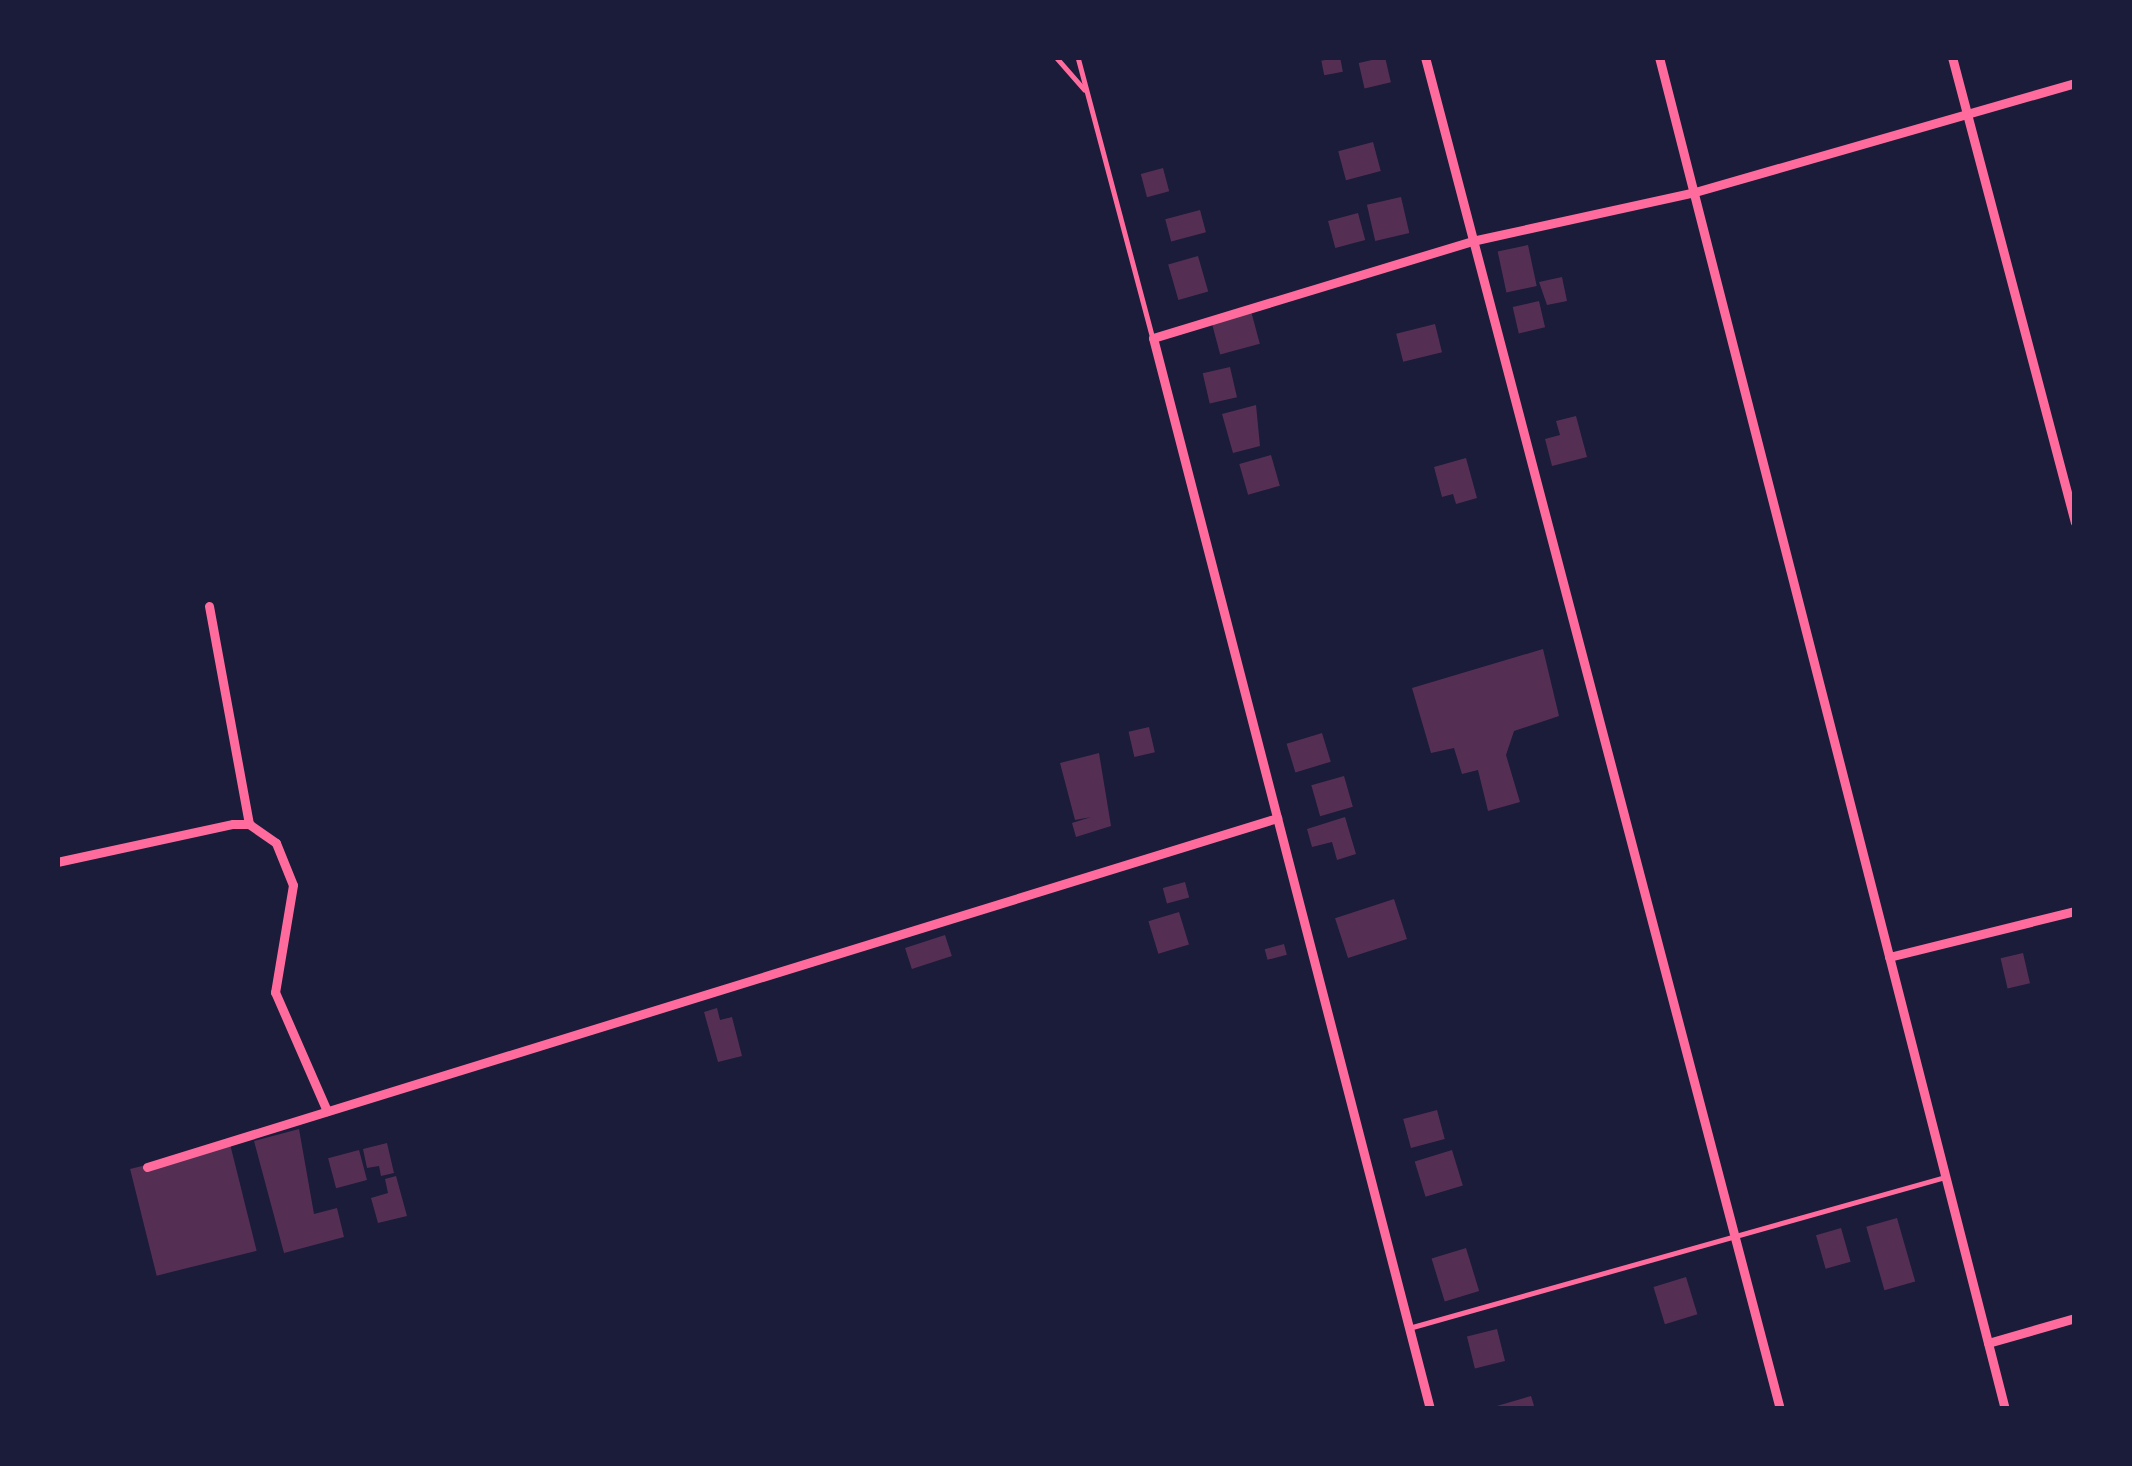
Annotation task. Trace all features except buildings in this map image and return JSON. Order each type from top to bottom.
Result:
[{"type":"street","points":[[1425,57],[1780,1409]]},
{"type":"street","points":[[1659,57],[2005,1409]]},
{"type":"street","points":[[1952,57],[2075,522]]},
{"type":"street","points":[[1430,1409],[1153,338],[1472,241],[1695,192],[2075,83]]},
{"type":"street","points":[[208,606],[249,824],[277,843],[293,885],[275,992],[327,1111]]},
{"type":"street","points":[[147,1167],[1277,818]]},
{"type":"street","points":[[57,862],[249,824]]},
{"type":"street","points":[[1889,957],[2075,910]]},
{"type":"street","points":[[1988,1342],[2075,1318]]},
{"type":"lane","points":[[1056,57],[1088,93]]},
{"type":"lane","points":[[1078,57],[1153,338]]},
{"type":"lane","points":[[1409,1328],[1945,1177]]}]
